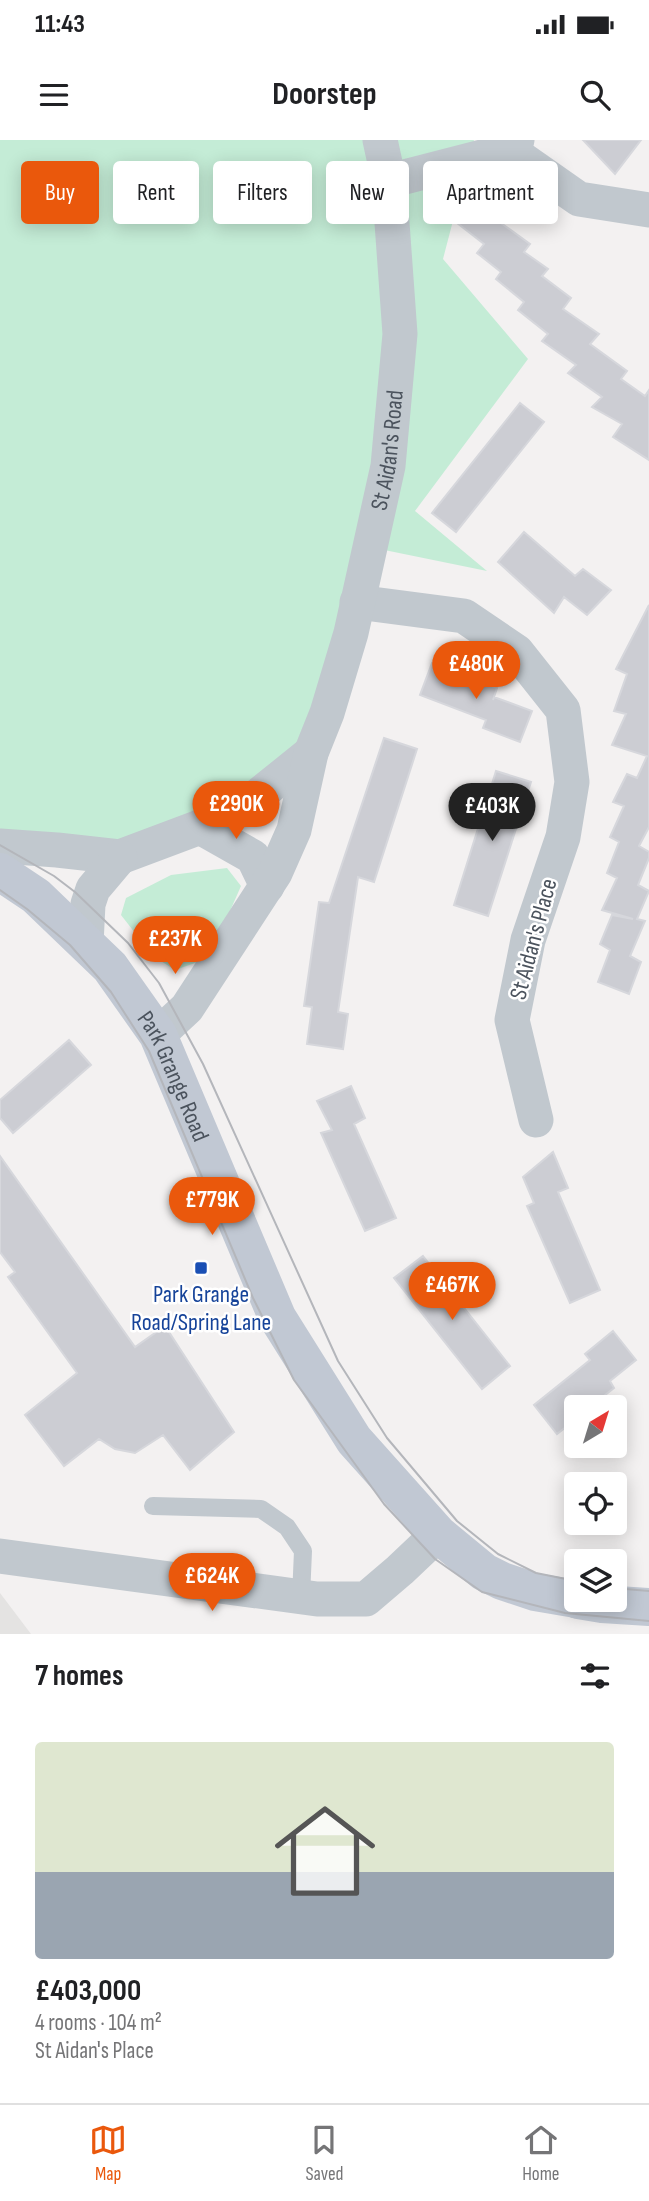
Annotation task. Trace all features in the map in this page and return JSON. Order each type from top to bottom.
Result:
[{"type":"street","name":"St Aidan's Road","points":[[380,140],[385,161]]},
{"type":"street","points":[[409,175],[513,145],[579,199],[649,210]]},
{"type":"street","name":"St Aidan's Road","points":[[158,1035],[178,1018],[191,1002],[267,886],[294,830],[311,753],[327,713],[357,602],[388,466],[400,334],[392,224]]},
{"type":"street","name":"St Aidan's Place","points":[[357,602],[464,616],[517,652],[563,710],[572,782],[563,837],[528,940],[512,1020],[536,1120]]},
{"type":"street","name":"St Aidan's Road","points":[[0,846],[120,857],[200,827],[245,806],[311,753]]},
{"type":"street","points":[[200,827],[253,857],[267,886]]},
{"type":"street","name":"St Aidan's Road","points":[[86,944],[88,904],[93,889],[120,857]]},
{"type":"street","name":"Park Grange Road","points":[[0,873],[36,896],[110,967],[158,1035],[277,1317],[354,1440],[451,1544],[484,1572],[535,1592],[564,1597]]},
{"type":"street","points":[[0,1556],[301,1597],[366,1599],[400,1570],[451,1544]]},
{"type":"street","name":"Park Grange Road","points":[[627,1606],[649,1607]]},
{"type":"lane","points":[[153,1506],[261,1509],[287,1527],[303,1551],[301,1597]]},
{"type":"shaded area","points":[[0,1593],[31,1634],[0,1634]]},
{"type":"green space","points":[[0,140],[474,140],[469,161],[423,161],[423,224],[452,224],[443,259],[528,359],[415,511],[487,571],[355,544],[307,748],[175,823],[95,857],[0,834]]},
{"type":"green space","points":[[227,868],[241,886],[230,911],[198,962],[175,970],[153,956],[121,915],[126,898],[171,875]]},
{"type":"building","points":[[583,140],[641,140],[615,174]]},
{"type":"building","points":[[458,224],[502,224],[530,244],[524,252],[548,269],[542,276],[571,298],[563,309],[599,334],[590,344],[627,371],[621,379],[645,396],[649,390],[649,460],[613,437],[622,424],[592,407],[602,397],[568,373],[576,365],[542,341],[548,334],[518,310],[524,302],[496,279],[501,272],[477,253],[484,244]]},
{"type":"building","points":[[520,403],[544,422],[456,532],[432,513]]},
{"type":"building","points":[[524,532],[575,576],[583,569],[611,590],[587,615],[564,597],[554,613],[498,562]]},
{"type":"building","points":[[649,605],[649,827],[639,846],[649,852],[649,858],[638,885],[649,891],[637,919],[645,921],[630,956],[641,962],[629,994],[598,982],[610,950],[600,944],[612,915],[633,919],[602,910],[617,878],[607,873],[619,842],[610,837],[624,806],[613,802],[627,774],[637,778],[647,756],[612,745],[626,714],[614,711],[627,674],[616,669]]},
{"type":"building","points":[[432,663],[497,688],[494,697],[532,711],[520,742],[483,728],[486,720],[420,695]]},
{"type":"building","points":[[384,738],[417,749],[374,882],[358,877],[338,1012],[348,1014],[343,1049],[307,1044],[312,1007],[304,1006],[319,902],[329,903]]},
{"type":"building","points":[[496,771],[531,782],[488,916],[454,905]]},
{"type":"building","points":[[69,1040],[91,1065],[13,1133],[0,1118],[0,1100]]},
{"type":"building","points":[[351,1086],[365,1118],[354,1124],[396,1218],[365,1231],[321,1133],[332,1130],[317,1101]]},
{"type":"building","points":[[553,1152],[568,1188],[558,1192],[600,1290],[570,1303],[527,1206],[534,1203],[523,1177]]},
{"type":"building","points":[[0,1156],[135,1347],[165,1326],[234,1432],[190,1470],[163,1435],[135,1453],[115,1449],[99,1439],[64,1466],[25,1415],[77,1373],[8,1277],[15,1272],[0,1252]]},
{"type":"building","points":[[423,1256],[510,1366],[482,1389],[394,1278]]},
{"type":"building","points":[[613,1331],[636,1360],[610,1381],[614,1388],[605,1395],[564,1395],[564,1428],[557,1434],[534,1405],[590,1360],[585,1354]]},
{"type":"tram line","points":[[0,845],[54,876],[75,892],[128,943],[159,983],[203,1064],[338,1361],[387,1438],[457,1521],[498,1554],[536,1573],[564,1579]]},
{"type":"tram line","points":[[0,890],[70,945],[111,992],[149,1051],[253,1298],[294,1380],[384,1504],[435,1559],[482,1592],[565,1613],[649,1621]]},
{"type":"tram line","points":[[627,1589],[649,1591]]},
{"type":"place","name":"Park Grange Road/Spring Lane","points":[[201,1268]]}]
